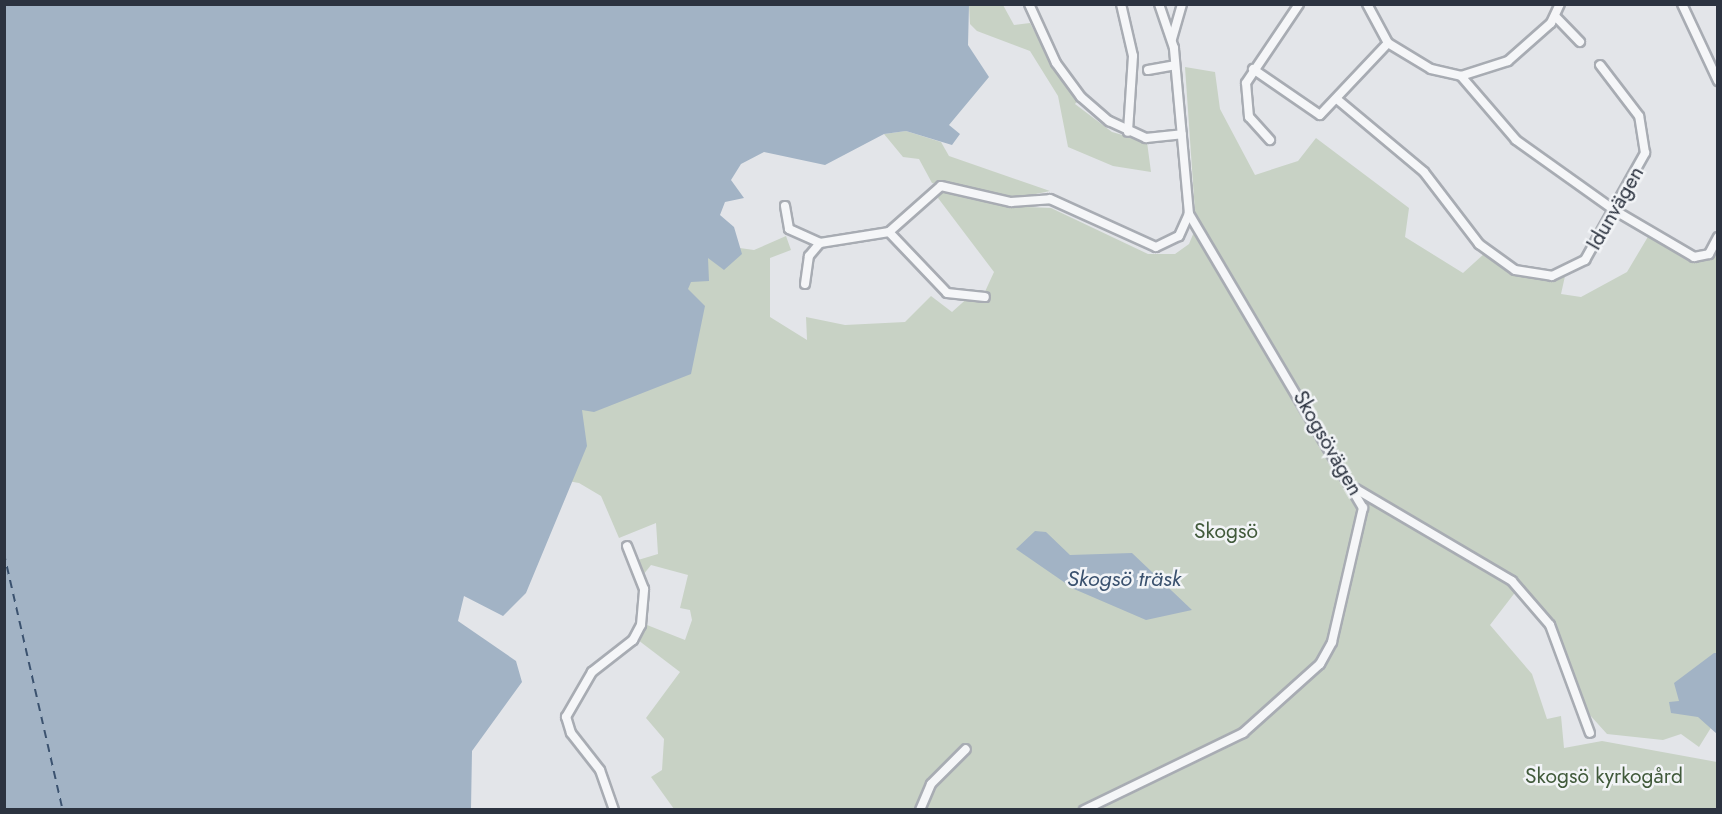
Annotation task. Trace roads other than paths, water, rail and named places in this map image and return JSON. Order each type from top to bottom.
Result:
[{"type":"street","points":[[1029,4],[1056,63],[1081,97],[1128,132],[1146,138],[1182,134]]},
{"type":"street","points":[[1121,4],[1133,56],[1128,132]]},
{"type":"street","name":"Skogsövägen","points":[[1084,810],[1243,733],[1320,664],[1332,642],[1363,514],[1355,488],[1189,214],[1176,65],[1172,39],[1159,4]]},
{"type":"street","points":[[1172,39],[1182,4]]},
{"type":"street","points":[[1270,140],[1249,117],[1246,83],[1253,69],[1299,4]]},
{"type":"street","points":[[1367,4],[1388,43],[1431,69],[1461,76],[1508,61],[1555,16],[1560,4]]},
{"type":"street","points":[[1683,4],[1718,81]]},
{"type":"street","points":[[1555,16],[1580,42]]},
{"type":"street","points":[[1253,69],[1314,115],[1338,100],[1388,43]]},
{"type":"street","points":[[1148,69],[1176,65]]},
{"type":"street","name":"Idunvägen","points":[[1338,100],[1424,172],[1464,229],[1515,270],[1541,277],[1575,266],[1593,248],[1642,162],[1646,131],[1600,65]]},
{"type":"street","points":[[1461,76],[1528,151],[1614,210],[1699,257],[1709,254],[1718,237]]},
{"type":"street","points":[[785,206],[789,229],[820,243],[889,232],[941,186],[1011,202],[1050,199],[1156,247],[1179,236],[1189,214]]},
{"type":"street","points":[[889,232],[947,293],[985,297]]},
{"type":"street","points":[[805,284],[809,256],[820,243]]},
{"type":"street","points":[[1355,488],[1499,570],[1520,590],[1550,625],[1590,733]]},
{"type":"street","points":[[614,810],[600,770],[571,733],[566,717],[592,672],[633,640],[641,625],[644,589],[627,546]]},
{"type":"street","points":[[921,810],[930,784],[966,748]]},
{"type":"water","points":[[5,4],[969,5],[968,45],[989,77],[949,125],[960,134],[952,145],[906,131],[884,134],[825,165],[764,152],[741,164],[731,180],[744,198],[725,202],[720,215],[734,227],[742,254],[724,270],[708,258],[709,281],[691,282],[688,289],[705,306],[691,374],[594,412],[582,410],[587,446],[526,593],[503,616],[464,596],[458,621],[516,661],[522,682],[472,751],[471,809],[5,809]]},
{"type":"water","name":"Skogsö träsk","points":[[1035,531],[1046,532],[1070,555],[1132,553],[1192,610],[1146,620],[1074,589],[1016,549]]},
{"type":"water","points":[[1717,653],[1717,734],[1698,717],[1671,713],[1669,702],[1679,701],[1674,683]]},
{"type":"park label","name":"Skogsö","points":[[1226,531]]},
{"type":"park label","name":"Skogsö kyrkogård","points":[[1604,776]]}]
